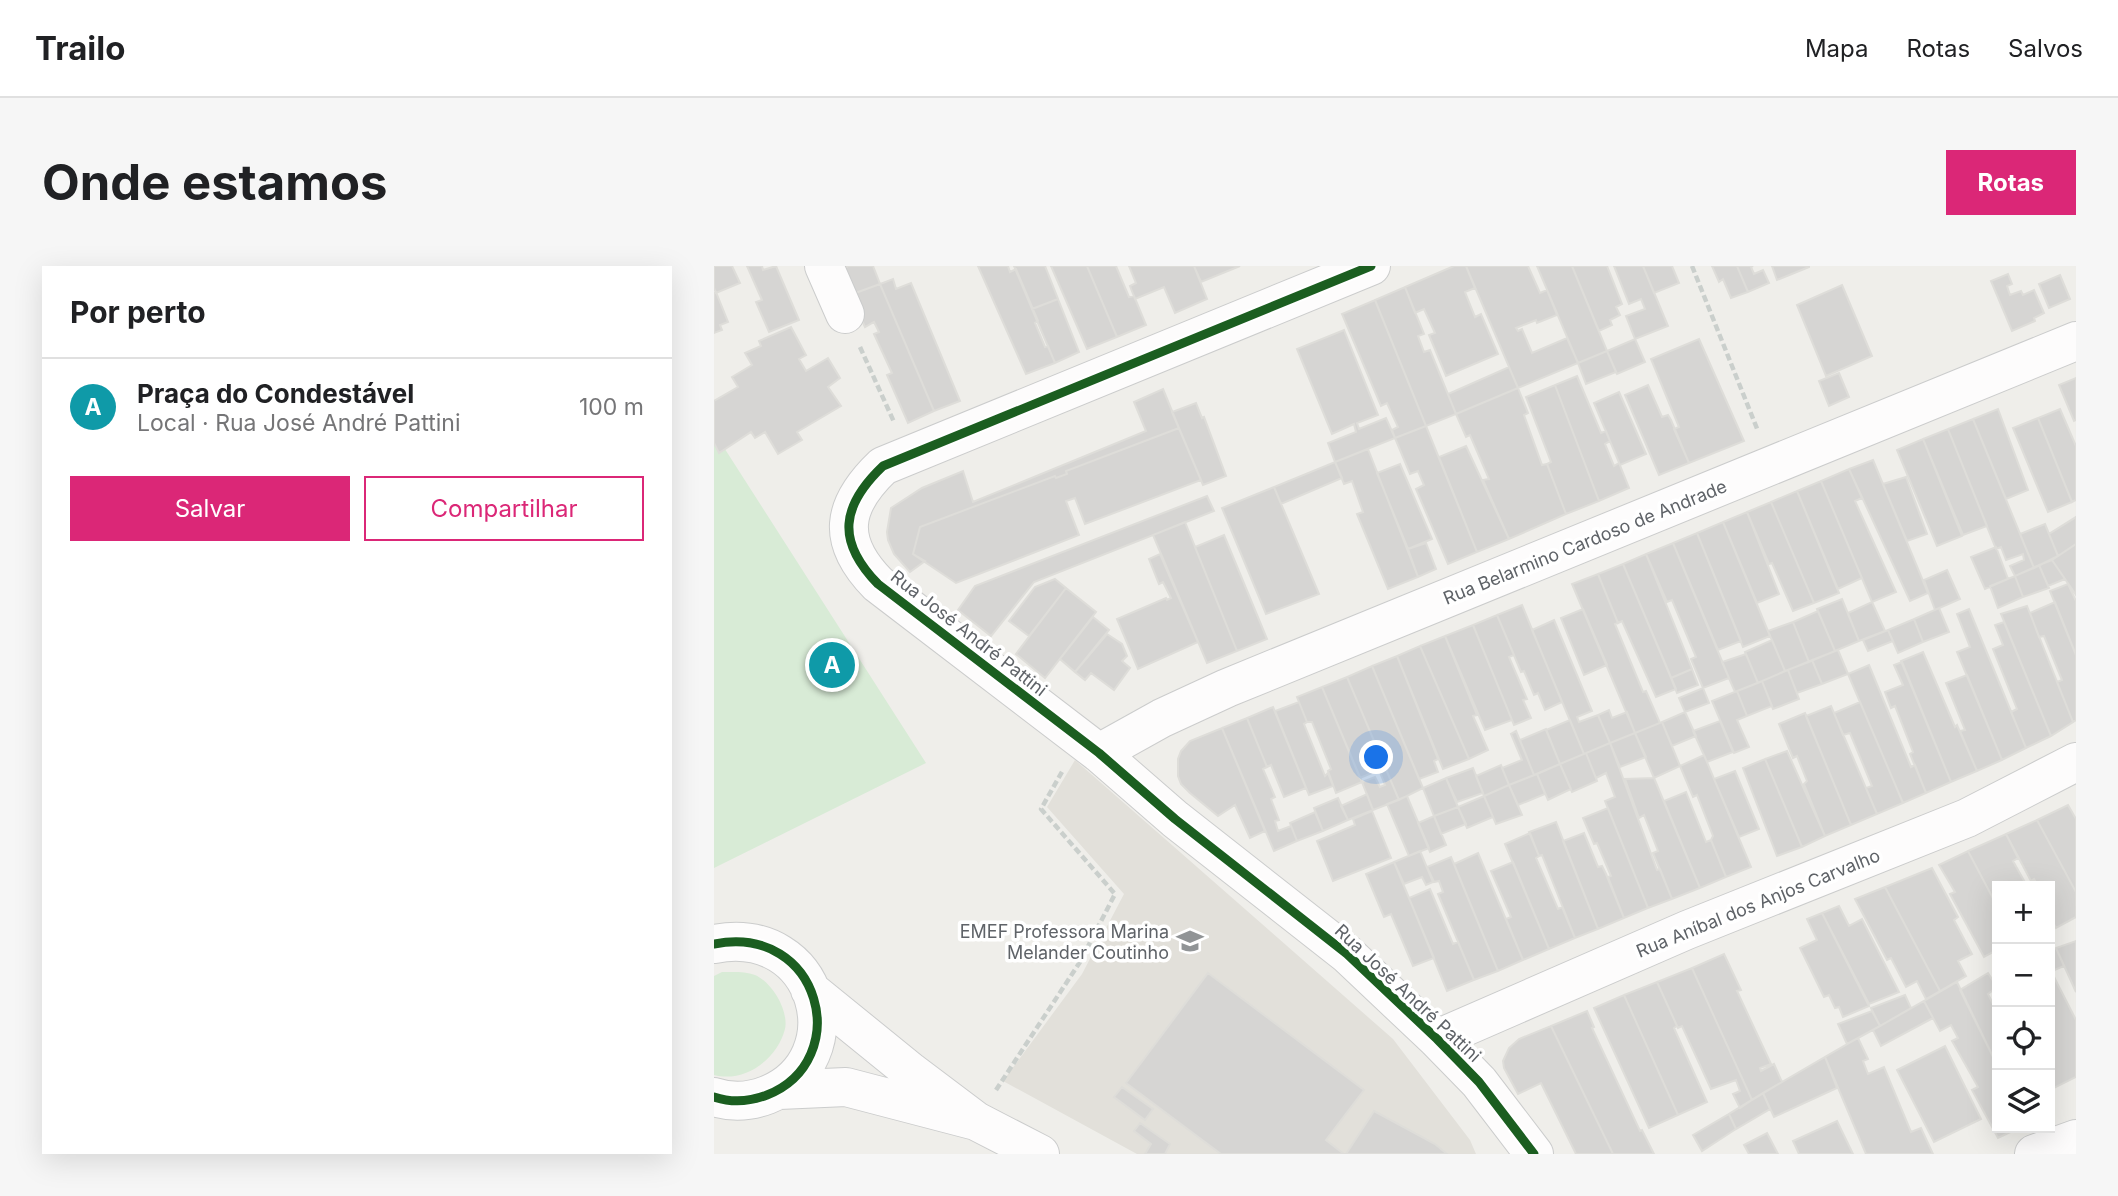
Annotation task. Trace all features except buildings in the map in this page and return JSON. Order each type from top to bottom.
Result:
[{"type":"street","points":[[824,266],[845,314]]},
{"type":"street","name":"Rua José André Pattini","points":[[1371,266],[883,467],[864,486],[853,506],[848,523],[850,541],[857,560],[878,584],[1090,746],[1175,819],[1347,954],[1479,1082],[1529,1149]]},
{"type":"street","name":"Rua Belarmino Cardoso de Andrade","points":[[1090,746],[2076,341]]},
{"type":"street","name":"Rua Aníbal dos Anjos Carvalho","points":[[1437,1039],[1687,930],[1967,818],[2076,762]]},
{"type":"street","points":[[716,942],[742,941],[767,946],[789,960],[806,978],[815,1001],[817,1027],[812,1052],[798,1073],[779,1090]]},
{"type":"street","points":[[810,990],[976,1121],[1040,1154]]},
{"type":"street","points":[[721,1104],[754,1100],[779,1090],[846,1087],[976,1121]]},
{"type":"street","points":[[2034,1154],[2076,1139]]},
{"type":"path","points":[[1692,266],[1772,464]]},
{"type":"path","points":[[845,314],[909,455]]},
{"type":"path","points":[[976,1121],[1080,962],[1115,894],[1041,808],[1090,746]]},
{"type":"shaded area","name":"EMEF Professora Marina Melander Coutinho","points":[[1075,760],[1393,1039],[1470,1140],[1476,1154],[1137,1154],[1003,1081],[1082,974],[1124,894],[1047,807]]},
{"type":"green space","points":[[714,432],[926,763],[714,868]]},
{"type":"green space","points":[[722,972],[747,973],[761,979],[778,998],[786,1022],[781,1040],[767,1059],[758,1067],[737,1076],[714,1075],[714,976]]},
{"type":"cycle path","points":[[1371,266],[883,466],[859,495],[852,510],[850,538],[864,568],[878,584],[1099,753],[1175,819],[1347,954],[1479,1082],[1534,1154]]},
{"type":"cycle path","points":[[714,944],[751,943],[780,954],[801,973],[814,999],[817,1026],[811,1054],[794,1078],[767,1095],[754,1099],[734,1101],[714,1097]]},
{"type":"place","name":"Praça do Condestável","points":[[832,665]]},
{"type":"place","name":"EMEF Professora Marina Melander Coutinho","points":[[1190,941]]}]
